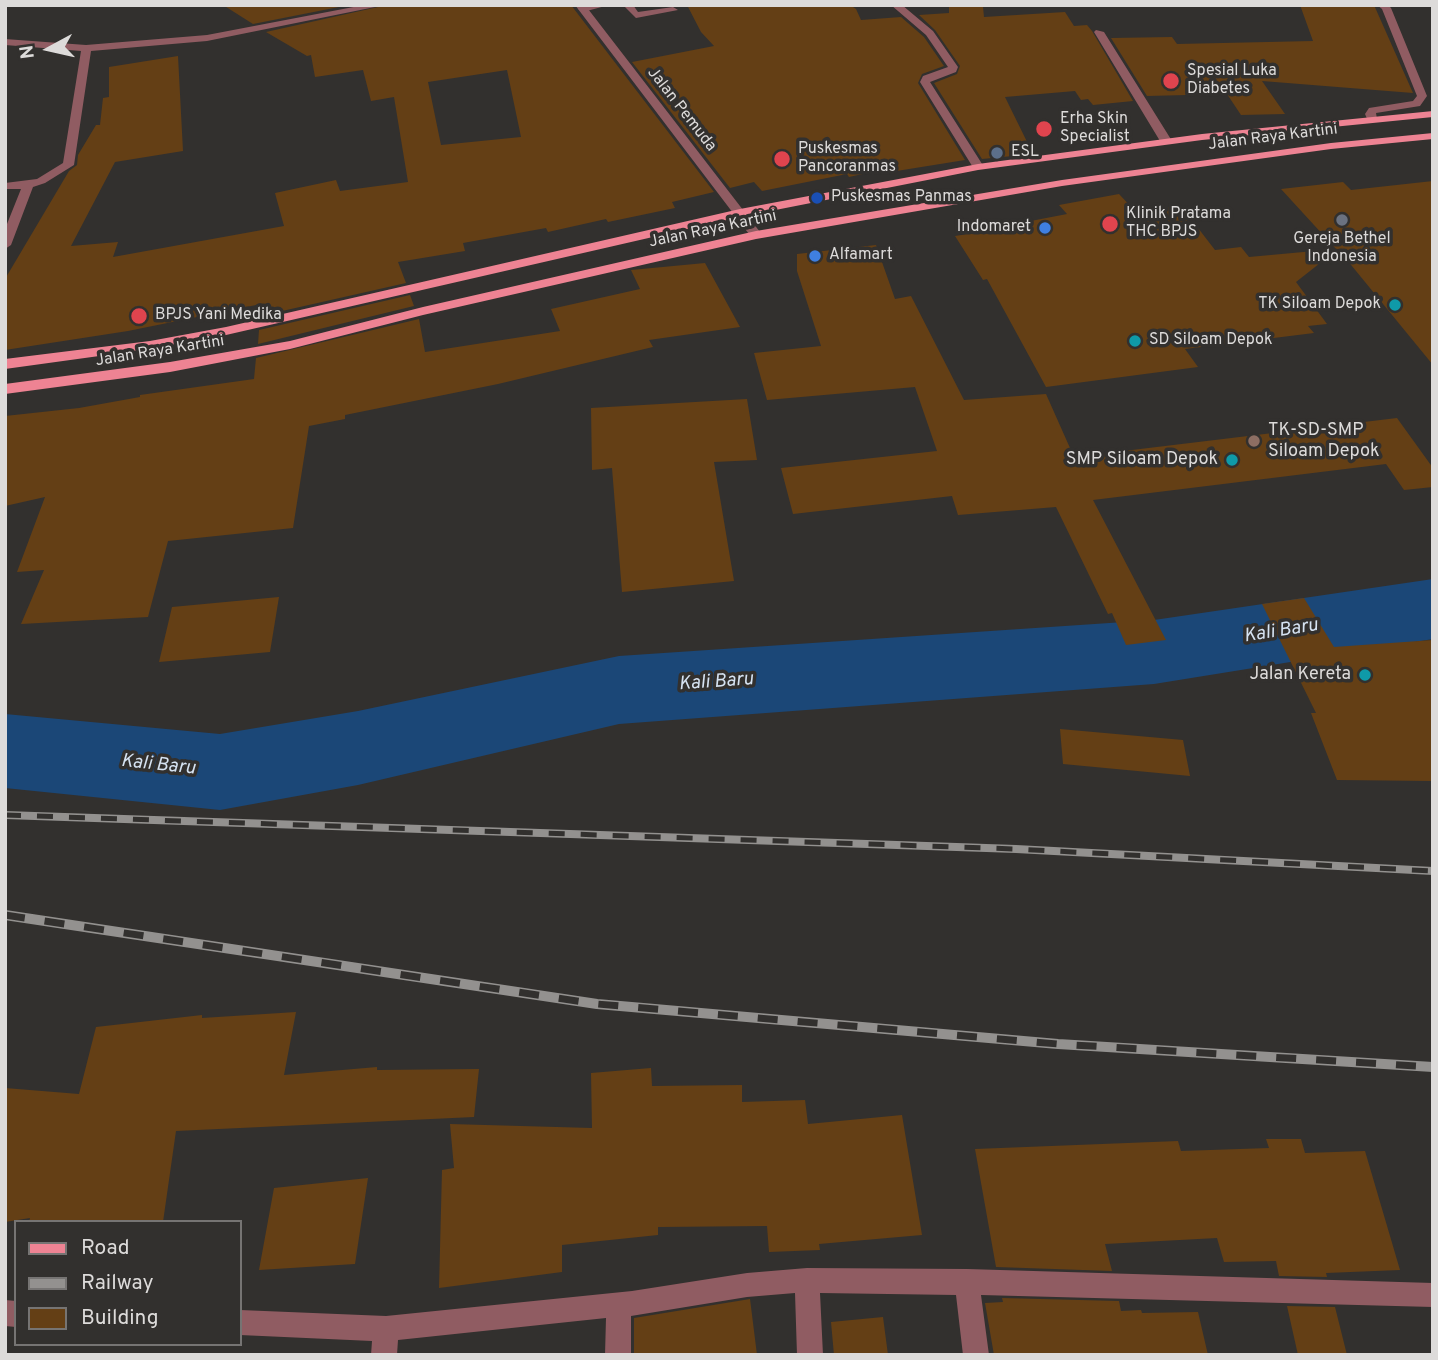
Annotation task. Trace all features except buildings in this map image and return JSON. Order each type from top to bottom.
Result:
[{"type":"main road","name":"Jalan Raya Kartini","points":[[5,364],[150,345],[226,331],[740,213],[978,167],[1166,141],[1433,114]]},
{"type":"main road","name":"Jalan Raya Kartini","points":[[5,389],[170,367],[290,345],[422,311],[756,235],[1075,181],[1331,146],[1433,136]]},
{"type":"street","points":[[5,41],[86,48],[206,38],[380,5]]},
{"type":"street","points":[[581,7],[604,5]]},
{"type":"street","points":[[628,5],[636,15],[673,10]]},
{"type":"street","points":[[896,5],[930,33],[953,67],[953,70],[927,78],[925,82],[978,167]]},
{"type":"street","points":[[1371,119],[1373,110],[1416,104],[1422,96],[1386,8],[1382,5]]},
{"type":"street","name":"Jalan Pemuda","points":[[581,7],[756,235]]},
{"type":"street","points":[[1099,32],[1166,141]]},
{"type":"street","points":[[5,186],[28,185],[51,177],[68,165],[86,48]]},
{"type":"street","points":[[5,245],[28,185]]},
{"type":"street","points":[[807,1280],[810,1355]]},
{"type":"street","points":[[242,1323],[385,1342],[747,1285],[807,1280],[967,1281],[1433,1295]]},
{"type":"street","points":[[967,1281],[976,1355]]},
{"type":"street","points":[[618,1355],[619,1304]]},
{"type":"waterway","name":"Kali Baru","points":[[5,751],[220,772],[358,748],[619,690],[1154,652],[1433,609]]},
{"type":"railway","points":[[5,815],[1016,849],[1433,871]]},
{"type":"railway","points":[[5,915],[597,1004],[1058,1044],[1433,1067]]},
{"type":"place","name":"Spesial Luka Diabetes","points":[[1171,81]]},
{"type":"place","name":"Erha Skin Specialist","points":[[1044,129]]},
{"type":"place","name":"ESL","points":[[997,153]]},
{"type":"place","name":"Puskesmas Pancoranmas","points":[[782,159]]},
{"type":"place","name":"Puskesmas Panmas","points":[[817,198]]},
{"type":"place","name":"Gereja Bethel Indonesia","points":[[1342,220]]},
{"type":"place","name":"Klinik Pratama THC BPJS","points":[[1110,224]]},
{"type":"place","name":"Indomaret","points":[[1045,228]]},
{"type":"place","name":"Alfamart","points":[[815,256]]},
{"type":"place","name":"TK Siloam Depok","points":[[1395,305]]},
{"type":"place","name":"BPJS Yani Medika","points":[[139,316]]},
{"type":"place","name":"SD Siloam Depok","points":[[1135,341]]},
{"type":"place","name":"TK-SD-SMP Siloam Depok","points":[[1254,441]]},
{"type":"place","name":"SMP Siloam Depok","points":[[1232,460]]},
{"type":"place","name":"Jalan Kereta","points":[[1365,675]]}]
